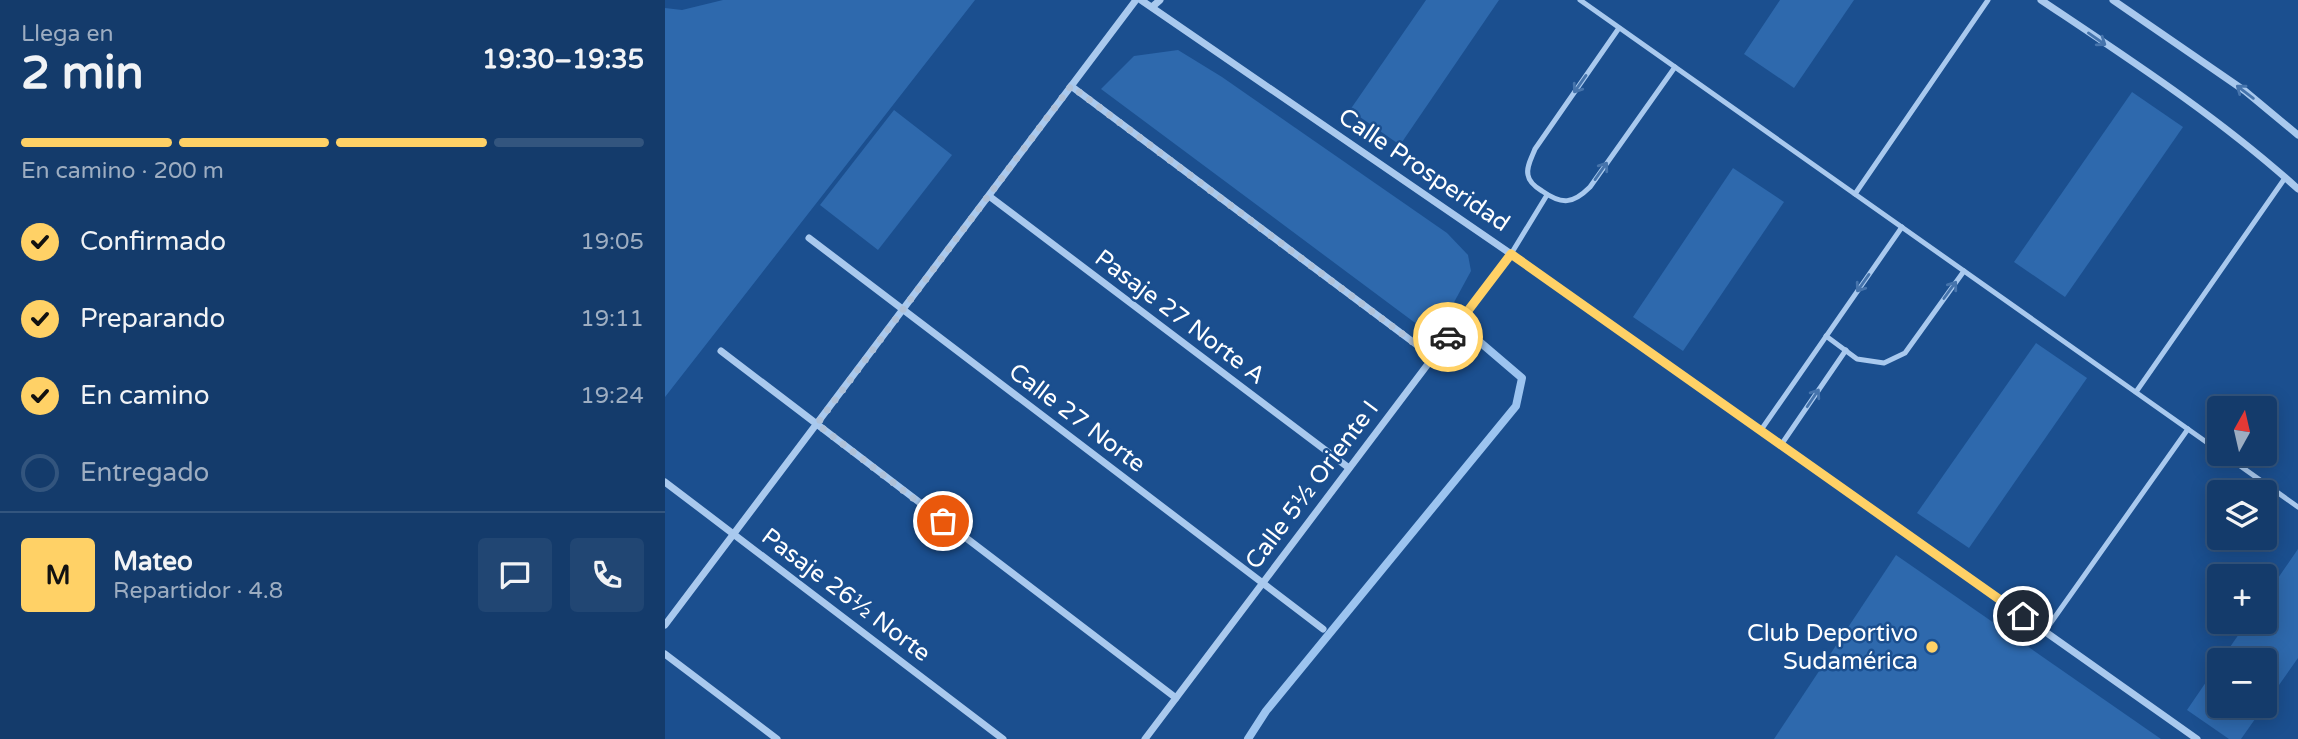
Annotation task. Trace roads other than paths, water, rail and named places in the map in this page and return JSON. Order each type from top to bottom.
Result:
[{"type":"street","name":"Calle Prosperidad","points":[[1139,0],[1511,254],[2197,739]]},
{"type":"street","points":[[665,625],[1071,86],[1139,0]]},
{"type":"street","points":[[1152,7],[1160,0]]},
{"type":"street","points":[[2041,0],[2224,128],[2298,189]]},
{"type":"street","points":[[2113,0],[2245,91],[2298,135]]},
{"type":"street","points":[[1071,86],[1433,357]]},
{"type":"street","name":"Pasaje 27 Norte A","points":[[989,196],[1349,468]]},
{"type":"street","name":"Calle 27 Norte","points":[[809,239],[1323,629]]},
{"type":"street","name":"Calle 5½ Oriente I","points":[[1145,739],[1511,254]]},
{"type":"street","points":[[721,351],[1176,698]]},
{"type":"street","name":"Pasaje 26½ Norte","points":[[665,482],[1003,739]]},
{"type":"street","points":[[665,654],[777,739]]},
{"type":"lane","points":[[1580,0],[2207,443]]},
{"type":"lane","points":[[1855,194],[1988,0]]},
{"type":"lane","points":[[1619,27],[1535,149],[1528,164],[1527,176],[1547,195],[1556,200],[1569,201],[1581,197],[1675,67]]},
{"type":"lane","points":[[2136,392],[2285,177]]},
{"type":"lane","points":[[1511,254],[1547,195]]},
{"type":"lane","points":[[1761,430],[1902,227]]},
{"type":"lane","points":[[1826,336],[1857,359],[1884,363],[1905,352],[1964,271]]},
{"type":"lane","points":[[1781,445],[1846,350]]},
{"type":"lane","points":[[2045,631],[2188,429]]},
{"type":"lane","points":[[2240,466],[2298,507]]},
{"type":"waterway","points":[[1248,739],[1266,711],[1516,406],[1522,378],[1474,337]]},
{"type":"place","name":"Club Deportivo Sudamérica","points":[[1932,647]]}]
